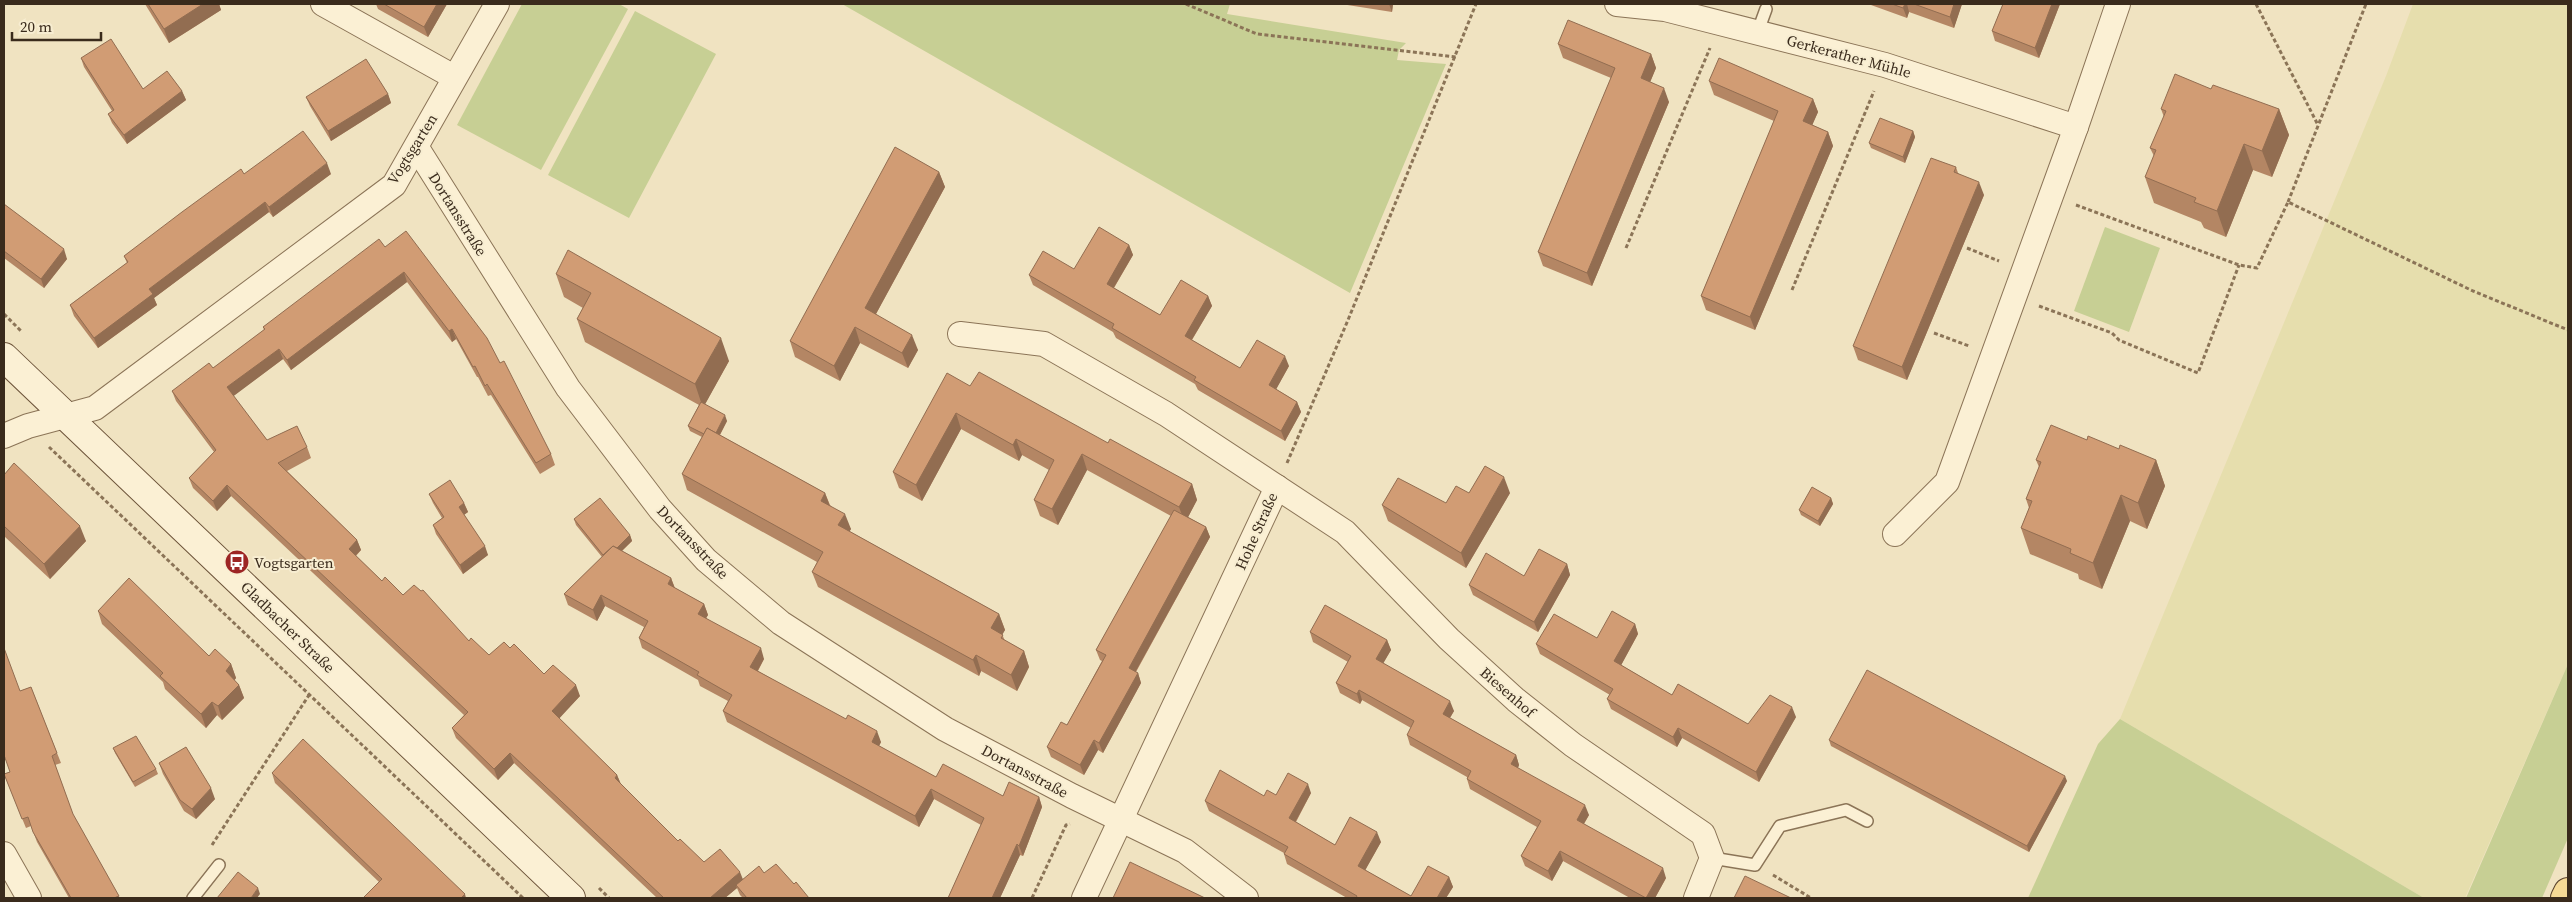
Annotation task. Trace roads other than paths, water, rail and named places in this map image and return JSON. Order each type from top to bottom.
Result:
[{"type":"main road","points":[[2565,898],[2568,892]]},
{"type":"street","points":[[323,4],[454,77]]},
{"type":"street","name":"Vogtsgarten","points":[[4,436],[28,426],[95,408],[394,185],[497,4]]},
{"type":"street","name":"Gerkerather Mühle","points":[[1617,4],[1665,9],[1885,65],[2076,127]]},
{"type":"street","points":[[1896,534],[1947,482],[2076,127],[2118,4]]},
{"type":"street","name":"Dortansstraße","points":[[416,148],[568,388],[660,509],[706,560],[781,623],[945,730],[1121,819]]},
{"type":"street","name":"Hohe Straße","points":[[960,334],[1044,344],[1166,414],[1277,487],[1084,898]]},
{"type":"street","name":"Gladbacher Straße","points":[[4,357],[571,898]]},
{"type":"street","name":"Biesenhof","points":[[1277,487],[1345,532],[1450,639],[1516,700],[1573,745],[1703,834],[1712,858]]},
{"type":"street","points":[[1121,819],[1184,851],[1246,898]]},
{"type":"street","points":[[4,854],[29,898]]},
{"type":"street","points":[[1696,898],[1712,858]]},
{"type":"lane","points":[[1758,32],[1766,9]]},
{"type":"lane","points":[[1712,858],[1756,865],[1780,826],[1846,810],[1867,820]]},
{"type":"lane","points":[[193,898],[219,865]]},
{"type":"place","name":"Vogtsgarten","points":[[237,562]]}]
